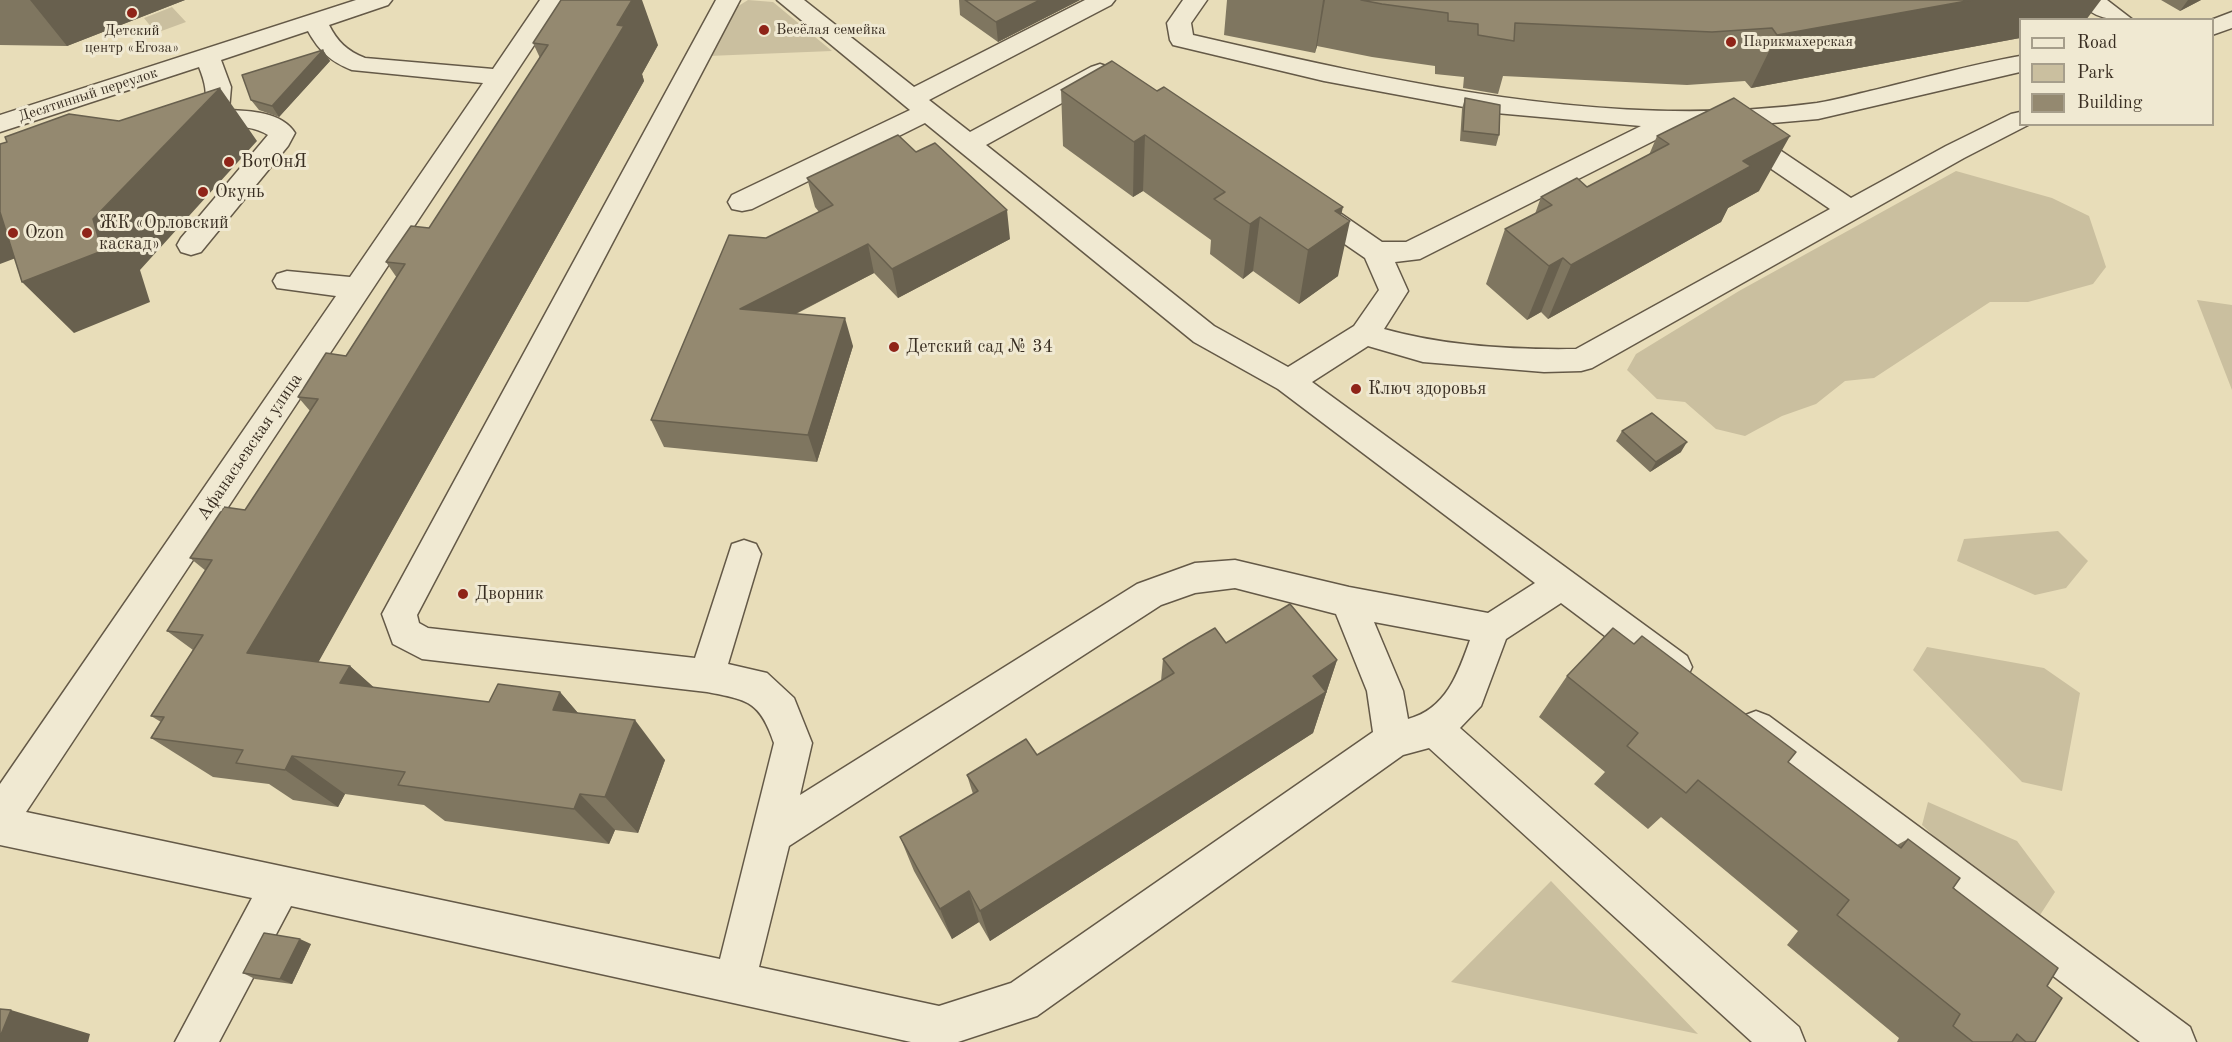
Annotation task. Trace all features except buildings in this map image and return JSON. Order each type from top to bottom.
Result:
[{"type":"street","name":"Десятинный переулок","points":[[0,124],[380,0]]},
{"type":"street","name":"Афанасьевская улица","points":[[0,817],[552,0]]},
{"type":"street","points":[[728,0],[399,614],[405,633],[422,643],[706,676],[754,685],[781,710],[793,743],[734,984]]},
{"type":"street","points":[[789,0],[921,104],[1070,238],[1204,334],[1289,381],[1696,683]]},
{"type":"street","points":[[742,202],[921,104],[1103,0]]},
{"type":"street","points":[[1195,0],[1179,23],[1182,40],[1324,73],[1496,105],[1618,117],[1717,119],[1818,111],[2019,64]]},
{"type":"street","points":[[2091,0],[2118,18]]},
{"type":"street","points":[[2214,27],[2232,19]]},
{"type":"street","points":[[315,21],[328,46],[340,57],[361,65],[500,77]]},
{"type":"street","points":[[207,57],[221,94],[220,103],[213,117]]},
{"type":"street","points":[[968,144],[1109,67],[1128,80]]},
{"type":"street","points":[[172,124],[192,118],[213,117],[267,122],[277,127],[282,133],[279,140],[191,245]]},
{"type":"street","points":[[1376,252],[1410,252],[1678,118]]},
{"type":"street","points":[[1717,119],[1850,210]]},
{"type":"street","points":[[1364,334],[1423,351],[1544,361],[1581,360],[1954,152],[2019,120]]},
{"type":"street","points":[[1289,381],[1364,334],[1394,291],[1376,252],[1290,193]]},
{"type":"street","points":[[287,281],[357,288]]},
{"type":"street","points":[[706,676],[744,554]]},
{"type":"street","points":[[772,835],[1149,594],[1195,578],[1235,574],[1349,602],[1492,629]]},
{"type":"street","points":[[0,826],[52,835],[939,1027],[1022,1001],[1394,740],[1435,729],[1468,694],[1492,629],[1562,584]]},
{"type":"street","points":[[1349,602],[1385,691],[1394,740]]},
{"type":"street","points":[[1734,712],[2175,1042]]},
{"type":"street","points":[[1435,729],[1785,1042]]},
{"type":"street","points":[[196,1042],[280,886]]},
{"type":"green space","points":[[748,0],[773,2],[832,51],[708,56],[732,10]]},
{"type":"green space","points":[[172,7],[186,22],[156,33],[144,18]]},
{"type":"green space","points":[[1956,171],[2052,198],[2089,216],[2106,267],[2093,284],[2028,302],[1990,302],[1874,378],[1845,381],[1816,404],[1782,416],[1745,436],[1716,429],[1685,402],[1657,399],[1627,370],[1636,354],[1739,291]]},
{"type":"green space","points":[[2197,300],[2232,305],[2232,390]]},
{"type":"green space","points":[[2058,531],[2088,561],[2066,588],[2035,595],[1957,561],[1964,539]]},
{"type":"green space","points":[[1927,647],[2044,668],[2080,693],[2062,791],[2022,782],[1913,670]]},
{"type":"green space","points":[[1928,802],[2017,841],[2055,892],[2040,915],[1997,895],[1922,825]]},
{"type":"green space","points":[[1551,881],[1698,1034],[1451,982]]},
{"type":"place","name":"Детский центр «Егоза»","points":[[132,13]]},
{"type":"place","name":"Весёлая семейка","points":[[764,30]]},
{"type":"place","name":"Парикмахерская","points":[[1731,42]]},
{"type":"place","name":"ВотОнЯ","points":[[229,162]]},
{"type":"place","name":"Окунь","points":[[203,192]]},
{"type":"place","name":"Ozon","points":[[13,233]]},
{"type":"place","name":"ЖК «Орловский каскад»","points":[[87,233]]},
{"type":"place","name":"Детский сад № 34","points":[[894,347]]},
{"type":"place","name":"Ключ здоровья","points":[[1356,389]]},
{"type":"place","name":"Дворник","points":[[463,594]]}]
